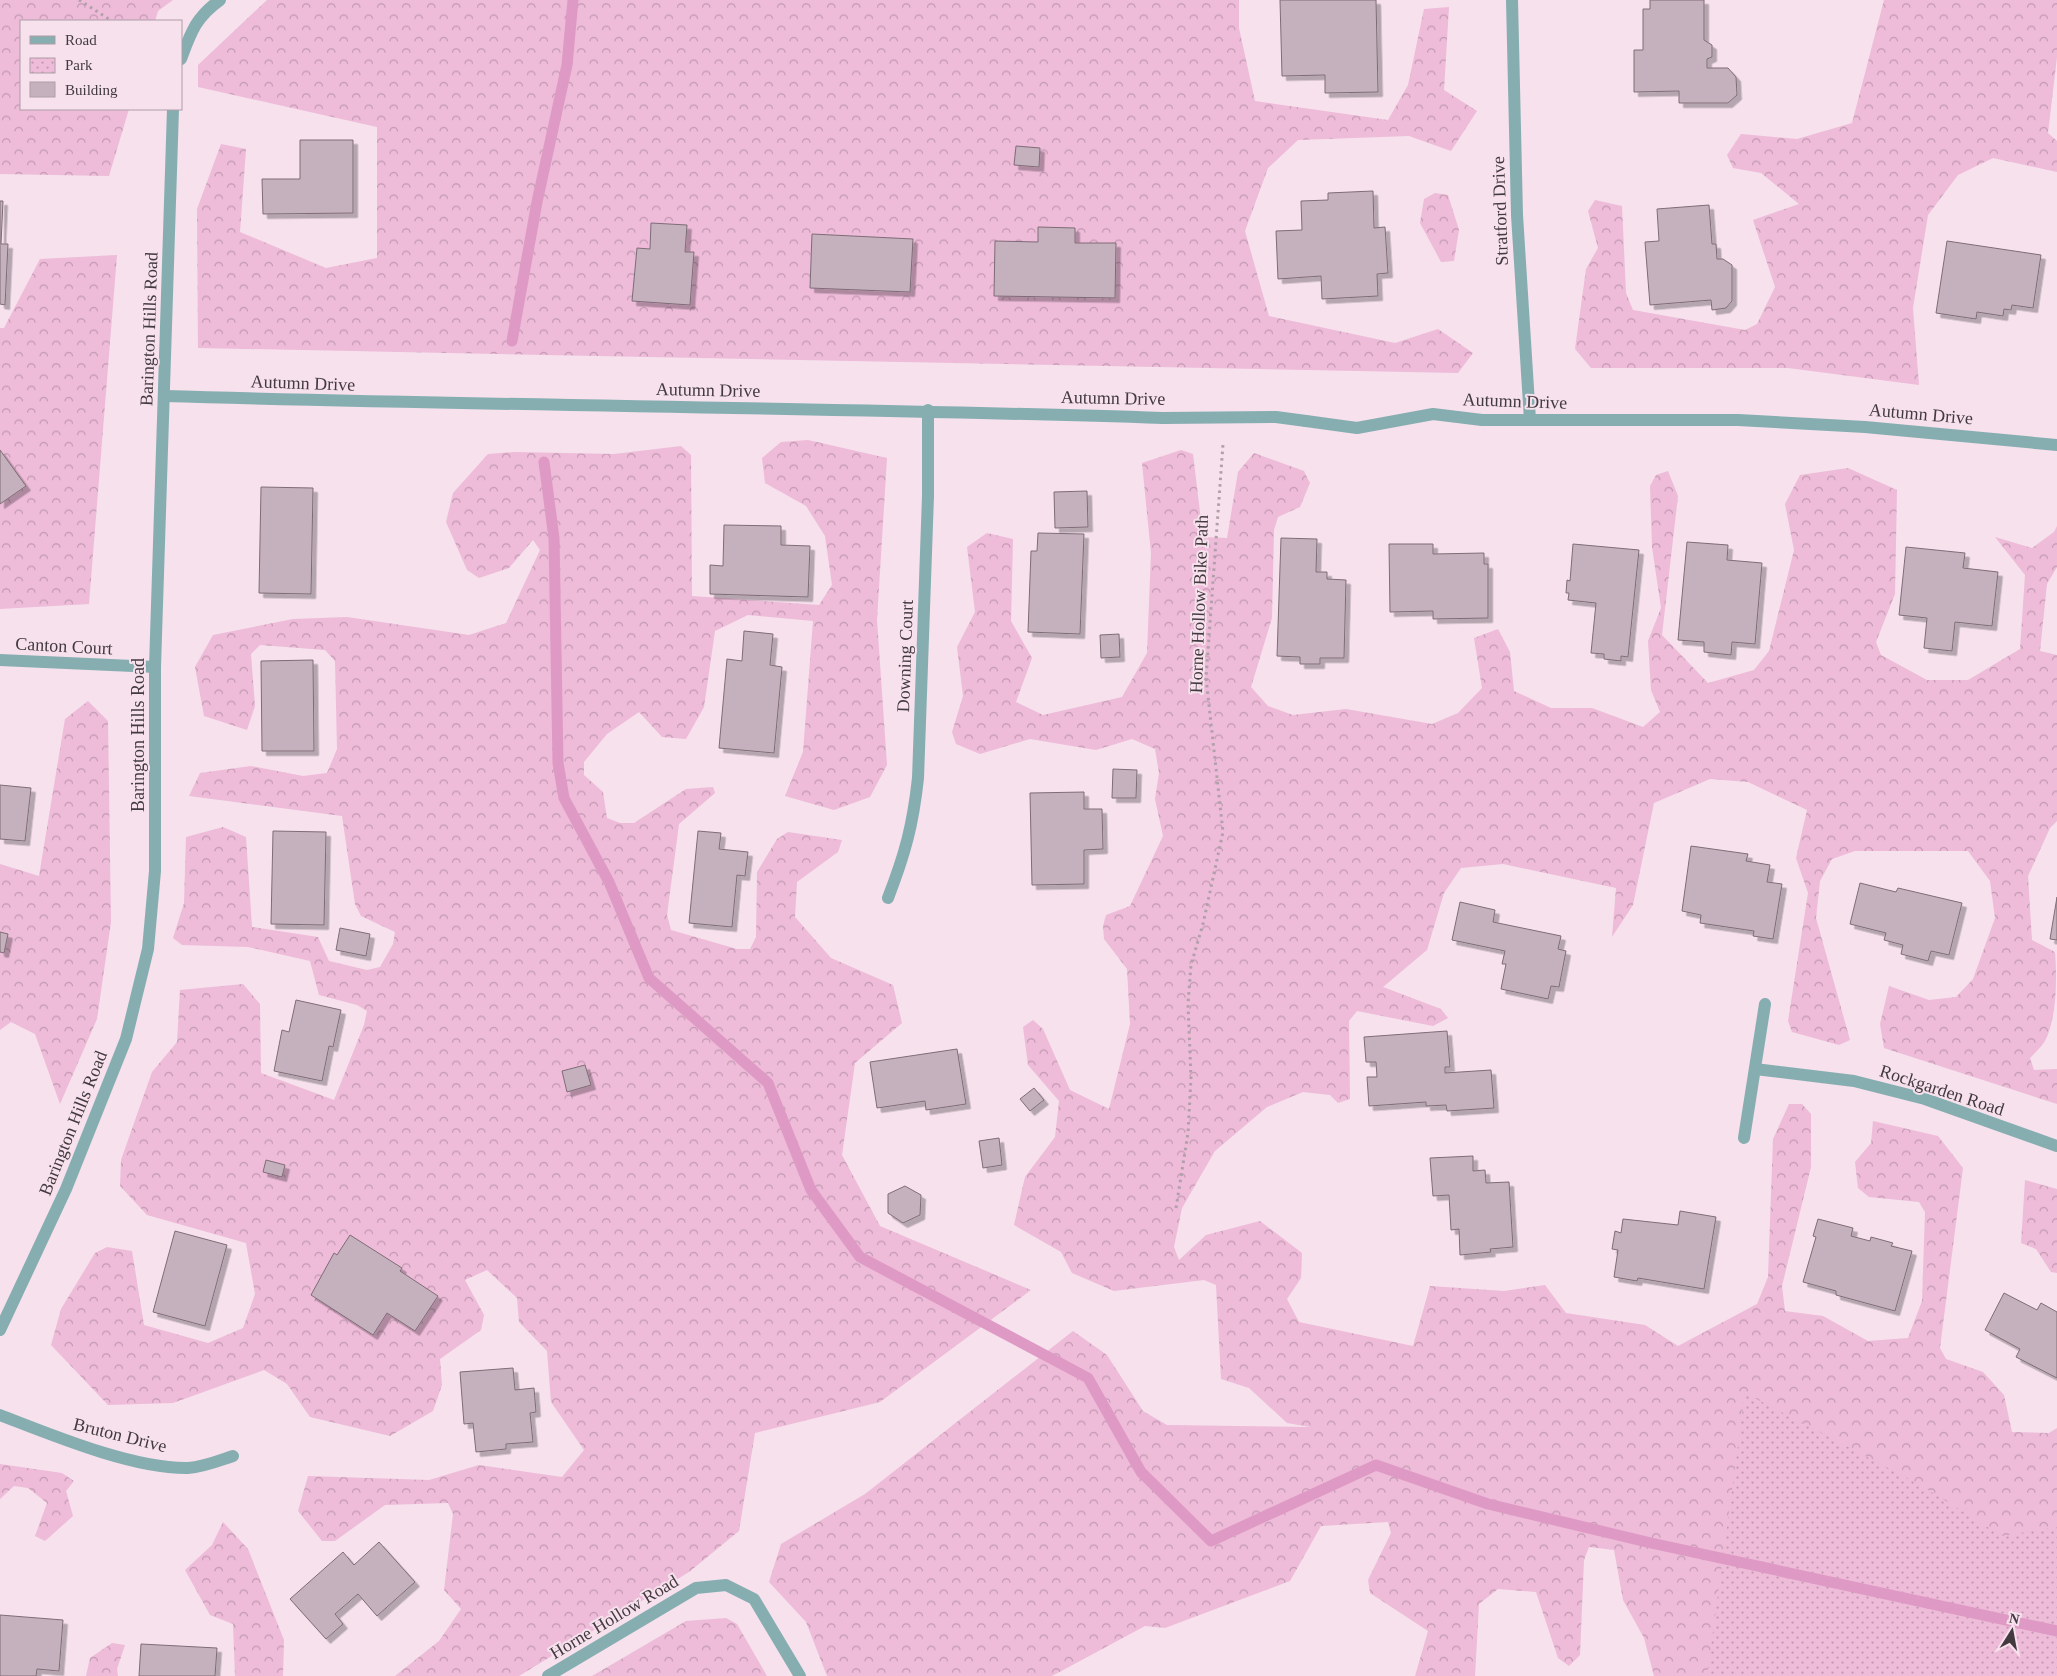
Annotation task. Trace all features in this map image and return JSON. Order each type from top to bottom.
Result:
[{"type":"street","points":[[182,57],[196,23],[204,11],[220,0]]},
{"type":"street","name":"Stratford Drive","points":[[1512,0],[1517,215],[1530,420]]},
{"type":"street","name":"Barington Hills Road","points":[[0,1330],[66,1190],[126,1039],[137,1002],[148,949],[154,871],[155,667],[173,110]]},
{"type":"street","name":"Autumn Drive","points":[[164,396],[371,402],[928,410],[1163,418],[1276,417],[1357,428],[1432,414],[1482,420],[1738,420],[1864,426],[2057,445]]},
{"type":"street","name":"Downing Court","points":[[888,898],[906,852],[914,817],[918,778],[928,496],[928,410]]},
{"type":"street","name":"Canton Court","points":[[0,660],[155,667]]},
{"type":"street","points":[[1744,1138],[1765,1004]]},
{"type":"street","name":"Rockgarden Road","points":[[1755,1069],[1854,1081],[1926,1099],[2057,1146]]},
{"type":"street","name":"Bruton Drive","points":[[0,1415],[109,1454],[154,1464],[188,1468],[211,1464],[233,1456]]},
{"type":"street","name":"Horne Hollow Road","points":[[548,1676],[696,1588],[726,1585],[754,1599],[800,1676]]},
{"type":"path","points":[[79,0],[110,20]]},
{"type":"path","name":"Horne Hollow Bike Path","points":[[1176,1208],[1188,1134],[1191,1078],[1188,1004],[1191,965],[1203,924],[1222,832],[1206,678],[1215,532],[1226,416]]},
{"type":"green space","points":[[0,0],[173,0],[158,11],[155,20],[20,20],[20,110],[129,110],[109,176],[0,174]]},
{"type":"green space","points":[[267,0],[1239,0],[1239,28],[1255,101],[1388,120],[1408,85],[1424,9],[1449,7],[1444,90],[1477,111],[1451,151],[1409,136],[1298,140],[1268,168],[1245,231],[1269,316],[1395,343],[1438,329],[1473,353],[1458,373],[198,348],[197,209],[221,144],[246,149],[240,232],[326,268],[377,258],[377,127],[198,87],[198,65]]},
{"type":"green space","points":[[1884,0],[2057,0],[2057,57],[2048,133],[2057,141],[2057,172],[1993,158],[1958,175],[1928,215],[1913,308],[1919,385],[1788,368],[1591,368],[1575,349],[1586,269],[1598,248],[1588,211],[1595,200],[1622,206],[1626,293],[1633,310],[1745,330],[1757,324],[1775,287],[1753,220],[1799,204],[1761,173],[1733,168],[1727,155],[1741,134],[1797,139],[1852,123]]},
{"type":"green space","points":[[1435,193],[1448,195],[1459,230],[1454,261],[1441,262],[1420,223],[1424,199]]},
{"type":"green space","points":[[117,255],[89,604],[0,609],[0,328],[4,328],[40,259]]},
{"type":"green space","points":[[808,440],[887,458],[877,620],[887,765],[870,797],[834,810],[785,796],[803,752],[813,621],[748,615],[715,631],[704,707],[686,739],[662,737],[639,712],[607,734],[584,762],[584,775],[603,792],[607,818],[620,823],[634,823],[686,789],[713,787],[715,793],[679,824],[667,915],[671,930],[737,949],[750,949],[756,937],[757,872],[777,839],[788,832],[842,840],[838,852],[797,882],[795,917],[831,958],[893,985],[902,1023],[855,1063],[842,1155],[880,1226],[1031,1290],[880,1402],[755,1433],[739,1531],[689,1572],[519,1676],[395,1676],[439,1641],[461,1609],[444,1590],[453,1514],[448,1503],[385,1505],[335,1541],[322,1541],[298,1511],[308,1476],[429,1480],[479,1465],[562,1477],[584,1450],[551,1402],[547,1351],[519,1322],[517,1298],[487,1270],[465,1280],[484,1315],[481,1330],[440,1359],[442,1385],[433,1411],[390,1436],[310,1417],[287,1384],[264,1370],[173,1403],[108,1405],[51,1345],[61,1309],[95,1253],[107,1247],[132,1251],[144,1325],[208,1343],[243,1328],[255,1294],[246,1243],[147,1215],[120,1186],[121,1160],[152,1072],[177,1042],[180,990],[243,984],[260,1004],[261,1073],[334,1100],[364,1025],[367,1011],[357,1005],[319,995],[310,961],[248,947],[182,945],[173,938],[184,903],[186,837],[223,827],[246,837],[252,927],[318,937],[329,961],[367,970],[380,967],[393,944],[395,932],[361,916],[355,904],[342,816],[189,796],[200,773],[251,766],[303,776],[327,773],[337,749],[335,661],[325,650],[260,645],[251,654],[255,706],[247,730],[204,716],[195,667],[213,635],[293,619],[347,617],[469,635],[506,623],[540,550],[533,540],[509,568],[479,578],[467,570],[446,522],[453,493],[488,454],[515,452],[614,454],[681,446],[691,455],[692,596],[819,605],[832,585],[825,536],[806,506],[765,483],[762,458],[781,442]]},
{"type":"green space","points":[[1181,450],[1193,454],[1203,537],[1227,538],[1238,472],[1254,453],[1304,471],[1310,483],[1300,507],[1278,517],[1274,530],[1272,618],[1251,687],[1268,706],[1293,715],[1346,709],[1432,724],[1458,713],[1482,688],[1474,638],[1498,629],[1510,652],[1514,691],[1551,708],[1592,708],[1643,727],[1660,712],[1651,690],[1648,641],[1661,608],[1652,547],[1650,486],[1656,475],[1668,471],[1678,496],[1662,635],[1708,683],[1754,670],[1769,651],[1794,550],[1785,504],[1800,475],[1848,468],[1897,490],[1895,594],[1876,642],[1881,655],[1927,680],[1968,680],[2020,649],[2025,575],[1995,537],[2032,548],[2054,532],[2057,526],[2057,567],[2047,584],[2040,651],[2057,655],[2057,821],[2050,828],[2028,876],[2032,940],[2055,952],[2056,974],[2054,1010],[2049,1032],[2045,1041],[2030,1058],[2034,1070],[2057,1069],[2057,1104],[1884,1048],[1880,1024],[1889,986],[1929,1000],[1956,997],[1973,979],[1995,918],[1990,881],[1968,851],[1855,851],[1832,859],[1820,881],[1816,918],[1850,1040],[1839,1045],[1792,1032],[1788,1021],[1808,893],[1796,858],[1807,810],[1748,782],[1710,779],[1654,803],[1633,905],[1612,937],[1616,888],[1503,864],[1461,868],[1444,893],[1427,950],[1383,987],[1441,1009],[1448,1018],[1433,1026],[1357,1011],[1349,1021],[1350,1099],[1338,1103],[1330,1095],[1303,1092],[1267,1107],[1215,1151],[1182,1208],[1174,1247],[1179,1260],[1206,1235],[1260,1221],[1302,1253],[1301,1278],[1287,1299],[1299,1322],[1413,1346],[1430,1286],[1504,1291],[1545,1285],[1566,1313],[1645,1325],[1678,1346],[1757,1304],[1768,1277],[1773,1139],[1789,1104],[1802,1104],[1811,1114],[1811,1167],[1782,1286],[1785,1311],[1823,1316],[1868,1341],[1908,1338],[1922,1301],[1925,1212],[1919,1202],[1869,1197],[1858,1188],[1855,1162],[1871,1143],[1873,1121],[1938,1136],[1963,1168],[1940,1348],[1946,1359],[1983,1372],[2004,1395],[2012,1432],[2049,1433],[2057,1428],[2057,1676],[1654,1676],[1644,1638],[1623,1600],[1614,1550],[1589,1547],[1584,1560],[1580,1655],[1569,1666],[1558,1658],[1536,1592],[1498,1589],[1479,1604],[1475,1676],[1415,1676],[1428,1631],[1370,1593],[1368,1580],[1391,1533],[1388,1522],[1321,1526],[1290,1581],[1165,1628],[1145,1626],[1052,1676],[827,1676],[806,1622],[769,1582],[781,1544],[865,1494],[1073,1331],[1107,1355],[1143,1411],[1167,1425],[1310,1427],[1287,1423],[1249,1388],[1221,1379],[1216,1285],[1204,1280],[1114,1291],[1072,1273],[1061,1252],[1014,1225],[1025,1177],[1055,1137],[1059,1101],[1028,1065],[1023,1027],[1033,1020],[1043,1029],[1070,1090],[1109,1109],[1130,1024],[1127,969],[1104,939],[1103,926],[1106,915],[1130,906],[1163,836],[1155,799],[1159,773],[1155,749],[1132,739],[1096,750],[1030,739],[980,754],[956,744],[952,732],[963,696],[957,647],[975,612],[967,547],[987,533],[1013,539],[1011,621],[1032,658],[1016,702],[1043,715],[1122,697],[1147,653],[1151,553],[1142,463]]},
{"type":"green space","points":[[88,701],[108,721],[111,922],[97,1019],[60,1104],[35,1034],[11,1022],[0,1030],[0,864],[39,876],[65,719]]},
{"type":"green space","points":[[2025,1180],[2057,1189],[2057,1273],[2051,1272],[2036,1249],[2021,1243]]},
{"type":"green space","points":[[1745,1393],[1917,1483],[2002,1536],[2057,1527],[2057,1676],[1707,1676]]},
{"type":"green space","points":[[0,1464],[62,1473],[74,1481],[66,1491],[73,1516],[45,1541],[35,1536],[47,1503],[28,1488],[14,1486],[0,1499]]},
{"type":"green space","points":[[223,1522],[248,1549],[284,1640],[283,1676],[235,1676],[233,1624],[210,1615],[185,1570],[212,1545]]},
{"type":"green space","points":[[726,1618],[737,1624],[767,1676],[592,1676],[686,1621]]},
{"type":"green space","points":[[112,1643],[125,1645],[117,1669],[118,1676],[86,1676],[90,1658]]},
{"type":"building","points":[[1280,0],[1376,0],[1378,92],[1325,93],[1325,75],[1282,76]]},
{"type":"building","points":[[1650,0],[1704,0],[1704,40],[1712,45],[1712,57],[1707,59],[1707,68],[1728,68],[1736,77],[1737,95],[1728,103],[1679,103],[1679,91],[1634,92],[1634,50],[1643,50],[1643,9],[1650,9]]},
{"type":"building","points":[[300,140],[353,140],[353,213],[263,214],[262,179],[300,179]]},
{"type":"building","points":[[1016,146],[1040,148],[1039,167],[1014,165]]},
{"type":"building","points":[[1373,191],[1374,228],[1385,227],[1388,273],[1377,274],[1378,296],[1322,299],[1321,276],[1278,279],[1276,231],[1302,230],[1301,201],[1328,200],[1328,193]]},
{"type":"building","points":[[0,201],[3,201],[1,244],[8,244],[5,305],[0,304]]},
{"type":"building","points":[[1709,205],[1712,244],[1716,244],[1717,259],[1723,259],[1732,265],[1732,301],[1726,308],[1712,310],[1711,300],[1650,305],[1645,242],[1659,241],[1657,209]]},
{"type":"building","points":[[651,223],[687,225],[685,252],[694,252],[690,305],[632,301],[637,248],[650,249]]},
{"type":"building","points":[[1038,227],[1075,228],[1075,243],[1116,243],[1115,298],[994,296],[995,241],[1038,242]]},
{"type":"building","points":[[812,234],[913,239],[910,292],[810,288]]},
{"type":"building","points":[[1947,241],[2041,255],[2033,308],[2012,305],[2011,310],[2004,309],[2003,316],[1977,312],[1976,319],[1936,313]]},
{"type":"building","points":[[0,450],[26,486],[0,504]]},
{"type":"building","points":[[261,487],[313,488],[311,594],[259,593]]},
{"type":"building","points":[[1087,491],[1088,527],[1055,528],[1054,492]]},
{"type":"building","points":[[724,525],[781,526],[781,545],[810,546],[808,597],[710,594],[710,565],[723,566]]},
{"type":"building","points":[[1038,533],[1084,534],[1080,634],[1028,632],[1031,551],[1037,551]]},
{"type":"building","points":[[1281,538],[1317,539],[1316,572],[1327,572],[1327,579],[1346,580],[1344,658],[1320,658],[1320,664],[1300,664],[1300,657],[1277,656]]},
{"type":"building","points":[[1687,542],[1728,545],[1727,560],[1762,563],[1755,644],[1732,642],[1731,655],[1704,652],[1704,642],[1678,640]]},
{"type":"building","points":[[1389,544],[1433,544],[1433,554],[1484,553],[1484,564],[1488,564],[1488,618],[1433,619],[1433,611],[1390,612]]},
{"type":"building","points":[[1573,544],[1639,550],[1628,657],[1621,656],[1621,661],[1604,659],[1604,654],[1591,653],[1596,603],[1568,600],[1569,593],[1566,593],[1567,580],[1570,581]]},
{"type":"building","points":[[1906,547],[1965,553],[1963,568],[1998,572],[1992,626],[1955,622],[1952,651],[1924,648],[1927,618],[1899,615]]},
{"type":"building","points":[[744,631],[773,634],[770,665],[782,667],[774,753],[719,748],[727,659],[742,661]]},
{"type":"building","points":[[1119,634],[1120,657],[1101,658],[1100,635]]},
{"type":"building","points":[[313,660],[314,751],[262,751],[261,661]]},
{"type":"building","points":[[1113,769],[1137,770],[1136,798],[1112,798]]},
{"type":"building","points":[[0,785],[31,788],[25,841],[0,839]]},
{"type":"building","points":[[1084,792],[1084,809],[1102,809],[1103,849],[1084,850],[1084,884],[1032,885],[1030,793]]},
{"type":"building","points":[[273,831],[326,832],[324,925],[271,924]]},
{"type":"building","points":[[698,831],[721,833],[719,849],[748,852],[745,876],[737,875],[732,927],[689,923]]},
{"type":"building","points":[[1691,846],[1748,854],[1746,861],[1770,865],[1767,882],[1782,884],[1773,939],[1753,936],[1754,931],[1700,923],[1701,915],[1682,911]]},
{"type":"building","points":[[1860,883],[1896,892],[1898,888],[1962,903],[1949,955],[1931,951],[1928,961],[1901,954],[1903,945],[1884,940],[1886,933],[1850,924]]},
{"type":"building","points":[[2057,897],[2057,940],[2050,939]]},
{"type":"building","points":[[1460,902],[1495,910],[1493,922],[1561,936],[1558,949],[1566,951],[1559,987],[1551,986],[1548,999],[1501,989],[1506,964],[1502,964],[1505,951],[1452,940]]},
{"type":"building","points":[[340,928],[370,934],[366,956],[336,950]]},
{"type":"building","points":[[0,932],[8,934],[4,953],[0,952]]},
{"type":"building","points":[[296,1000],[341,1010],[333,1047],[329,1046],[322,1081],[274,1071],[282,1030],[289,1032]]},
{"type":"building","points":[[1447,1031],[1450,1067],[1445,1067],[1445,1073],[1491,1070],[1494,1108],[1447,1111],[1446,1105],[1426,1106],[1426,1102],[1369,1106],[1367,1077],[1377,1077],[1376,1062],[1366,1062],[1364,1037]]},
{"type":"building","points":[[957,1049],[966,1104],[926,1110],[925,1101],[877,1108],[870,1062]]},
{"type":"building","points":[[585,1065],[591,1085],[567,1092],[562,1071]]},
{"type":"building","points":[[1034,1088],[1044,1100],[1030,1111],[1020,1099]]},
{"type":"building","points":[[999,1138],[1002,1165],[983,1168],[979,1141]]},
{"type":"building","points":[[1473,1156],[1473,1171],[1485,1170],[1486,1183],[1509,1182],[1513,1247],[1490,1249],[1491,1252],[1460,1255],[1459,1229],[1451,1230],[1449,1195],[1433,1196],[1430,1158]]},
{"type":"building","points":[[266,1160],[285,1165],[282,1177],[263,1172]]},
{"type":"building","points":[[905,1186],[921,1195],[920,1215],[903,1223],[888,1213],[888,1194]]},
{"type":"building","points":[[1680,1211],[1716,1217],[1704,1289],[1638,1278],[1637,1281],[1614,1277],[1618,1250],[1612,1249],[1615,1231],[1621,1233],[1623,1219],[1678,1225]]},
{"type":"building","points":[[1818,1219],[1853,1228],[1851,1236],[1870,1241],[1871,1237],[1893,1243],[1891,1246],[1912,1251],[1895,1311],[1836,1295],[1836,1291],[1803,1282],[1816,1237],[1813,1236]]},
{"type":"building","points":[[175,1231],[227,1245],[205,1326],[153,1312]]},
{"type":"building","points":[[350,1235],[402,1268],[400,1271],[438,1296],[415,1331],[387,1313],[373,1335],[311,1295],[334,1253],[337,1255]]},
{"type":"building","points":[[2004,1293],[2037,1310],[2041,1303],[2057,1312],[2057,1378],[2016,1357],[2020,1349],[1985,1330]]},
{"type":"building","points":[[513,1368],[515,1390],[534,1388],[536,1412],[530,1413],[533,1442],[506,1444],[506,1449],[476,1452],[473,1423],[464,1424],[460,1372]]},
{"type":"building","points":[[379,1542],[415,1582],[377,1616],[358,1594],[335,1614],[343,1624],[326,1639],[290,1599],[343,1552],[354,1565]]},
{"type":"building","points":[[0,1615],[63,1620],[59,1671],[37,1669],[36,1676],[0,1676]]},
{"type":"building","points":[[141,1644],[217,1648],[215,1676],[139,1676]]},
{"type":"waterway","points":[[512,341],[537,202],[567,65],[573,0]]},
{"type":"waterway","points":[[544,462],[554,538],[558,763],[564,798],[609,882],[649,978],[768,1083],[811,1190],[860,1257],[1088,1378],[1141,1472],[1211,1541],[1376,1465],[1488,1504],[1651,1543],[2057,1631]]}]
